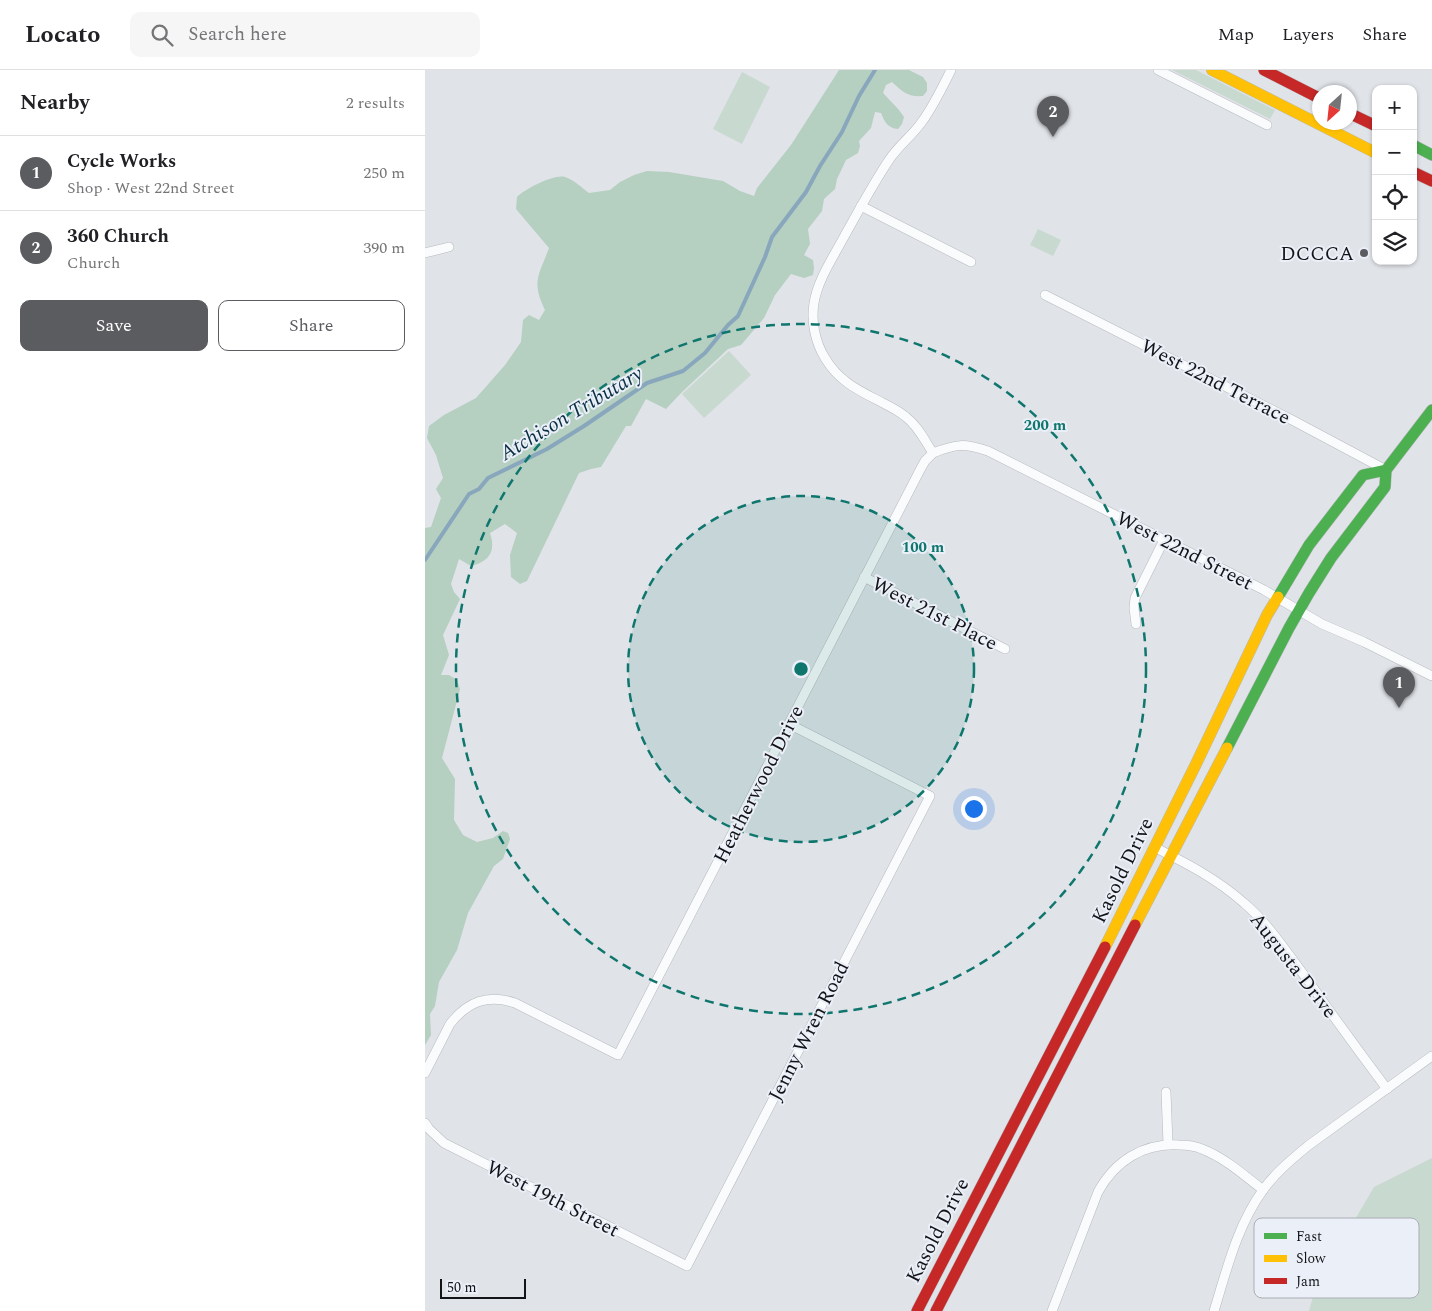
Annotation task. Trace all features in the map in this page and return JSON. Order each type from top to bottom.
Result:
[{"type":"main road","points":[[1212,70],[1372,151]]},
{"type":"main road","points":[[1264,70],[1312,94]]},
{"type":"main road","points":[[1357,117],[1372,124]]},
{"type":"main road","points":[[1417,147],[1432,155]]},
{"type":"main road","points":[[1417,174],[1432,181]]},
{"type":"main road","name":"Kasold Drive","points":[[935,1311],[1299,610],[1331,558],[1385,487],[1386,470],[1432,410]]},
{"type":"main road","name":"Kasold Drive","points":[[917,1311],[1095,966],[1277,598],[1309,546],[1363,475],[1386,470]]},
{"type":"street","points":[[933,453],[908,418],[860,392],[846,383],[834,371],[824,358],[817,342],[813,316],[817,290],[861,206],[890,159],[921,123],[951,70]]},
{"type":"street","points":[[1158,70],[1267,125]]},
{"type":"street","points":[[861,206],[971,262]]},
{"type":"street","points":[[425,253],[449,246]]},
{"type":"street","name":"West 22nd Terrace","points":[[1045,295],[1294,421],[1386,470]]},
{"type":"street","name":"West 22nd Street","points":[[933,453],[961,445],[988,450],[1277,598],[1322,624],[1364,642],[1432,676]]},
{"type":"street","name":"Heatherwood Drive","points":[[425,1074],[455,1017],[475,1003],[497,998],[515,1002],[618,1055],[864,577],[925,461],[933,453]]},
{"type":"street","points":[[1136,624],[1135,598],[1164,540]]},
{"type":"street","name":"West 21st Place","points":[[864,577],[1005,649]]},
{"type":"street","name":"Jenny Wren Road","points":[[687,1266],[930,796],[789,724]]},
{"type":"street","name":"Augusta Drive","points":[[1154,846],[1217,881],[1260,918],[1387,1089]]},
{"type":"street","points":[[1214,1311],[1237,1239],[1250,1211],[1276,1174],[1296,1155],[1432,1056]]},
{"type":"street","points":[[1166,1092],[1168,1144]]},
{"type":"street","name":"West 19th Street","points":[[425,1123],[435,1136],[444,1143],[687,1266]]},
{"type":"street","points":[[1052,1311],[1097,1192],[1105,1180],[1124,1160],[1151,1147],[1168,1144],[1200,1148],[1233,1167],[1263,1190]]},
{"type":"shaded area","points":[[1172,70],[1196,70],[1275,110],[1270,119]]},
{"type":"shaded area","points":[[742,72],[770,87],[742,144],[713,129]]},
{"type":"shaded area","points":[[1038,229],[1061,240],[1053,256],[1030,245]]},
{"type":"shaded area","points":[[729,351],[751,375],[704,418],[682,394]]},
{"type":"shaded area","points":[[1432,1158],[1432,1311],[1309,1311],[1313,1298],[1419,1298],[1419,1218],[1356,1218],[1374,1187]]},
{"type":"green space","points":[[839,70],[909,70],[923,77],[927,83],[927,91],[923,96],[913,96],[902,91],[892,82],[886,85],[883,93],[904,117],[902,124],[898,129],[891,127],[885,122],[881,113],[875,112],[871,128],[859,141],[858,153],[846,160],[837,179],[835,189],[824,199],[822,211],[808,229],[810,244],[804,255],[813,260],[813,275],[804,278],[791,274],[775,295],[764,318],[741,345],[728,349],[666,409],[646,399],[631,426],[626,426],[601,467],[579,473],[527,581],[520,584],[511,577],[510,555],[517,533],[505,524],[490,533],[492,550],[487,558],[471,566],[459,559],[451,584],[454,592],[460,599],[443,635],[449,655],[441,675],[449,675],[457,680],[460,689],[442,758],[455,779],[454,820],[463,835],[477,842],[493,838],[503,831],[508,833],[510,839],[503,859],[494,866],[468,913],[457,950],[439,982],[435,1006],[430,1014],[431,1035],[425,1045],[425,528],[431,527],[441,498],[436,489],[443,478],[436,455],[427,438],[429,426],[444,415],[476,398],[505,365],[521,342],[523,320],[529,315],[539,320],[545,310],[537,285],[549,248],[516,209],[517,197],[533,186],[560,177],[568,178],[589,193],[610,190],[620,182],[647,171],[669,172],[723,181],[740,191],[754,196],[757,188],[791,145]]},
{"type":"waterway","name":"Atchison Tributary","points":[[425,560],[469,494],[479,489],[488,478],[547,449],[647,383],[683,371],[705,353],[738,316],[772,237],[806,192],[842,132],[859,96],[875,70]]},
{"type":"traffic: fast","points":[[1417,147],[1432,155]]},
{"type":"traffic: fast","points":[[1227,748],[1309,593],[1331,558],[1385,487],[1386,470],[1432,410]]},
{"type":"traffic: fast","points":[[1278,597],[1309,545],[1363,475],[1386,470]]},
{"type":"traffic: slow","points":[[1212,70],[1372,151]]},
{"type":"traffic: slow","points":[[1105,947],[1196,764],[1267,615],[1278,597]]},
{"type":"traffic: slow","points":[[1135,925],[1227,748]]},
{"type":"traffic: jam","points":[[1264,70],[1312,94]]},
{"type":"traffic: jam","points":[[1357,117],[1372,124]]},
{"type":"traffic: jam","points":[[1417,174],[1432,181]]},
{"type":"traffic: jam","points":[[936,1311],[1135,925]]},
{"type":"traffic: jam","points":[[917,1311],[1105,947]]},
{"type":"place","name":"360 Church","points":[[1053,137]]},
{"type":"place","name":"DCCCA","points":[[1364,253]]},
{"type":"place","name":"Cycle Works","points":[[1399,708]]}]
